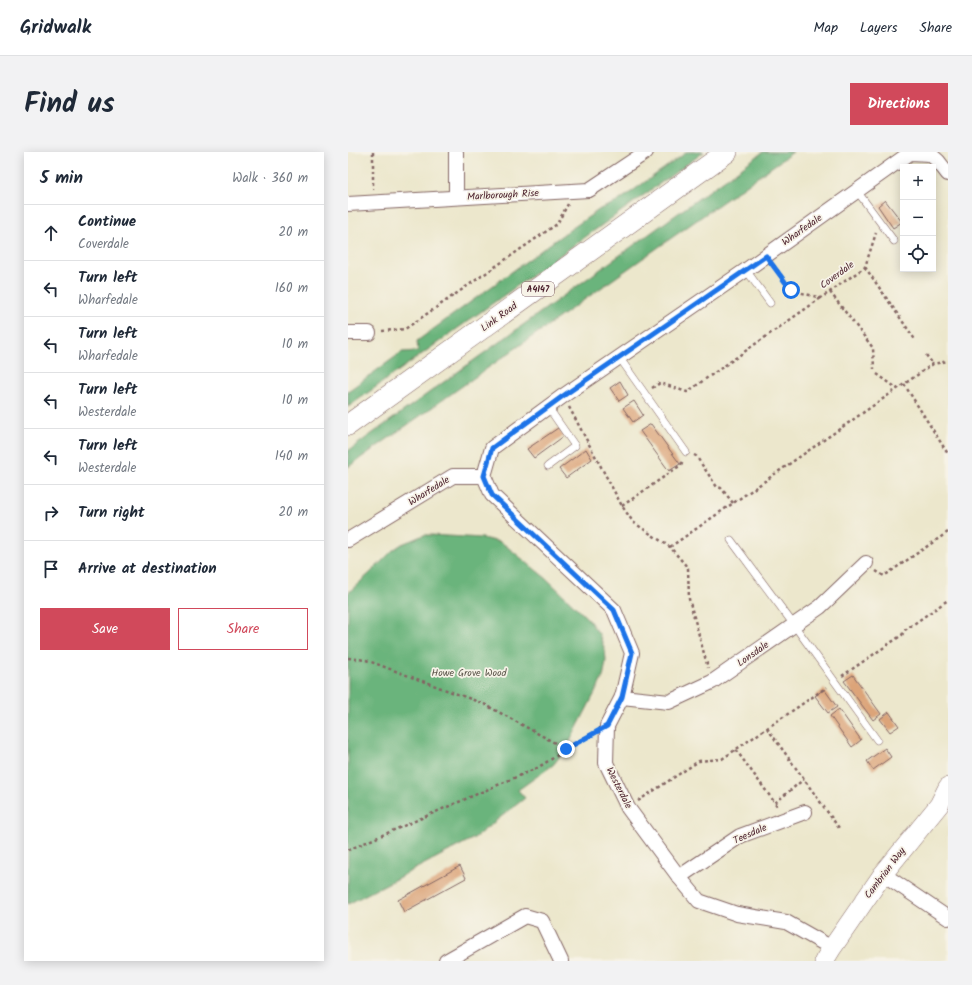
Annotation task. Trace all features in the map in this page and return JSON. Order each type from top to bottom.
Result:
[{"type":"main road","name":"Link Road","points":[[348,425],[727,152]]},
{"type":"street","points":[[456,152],[456,197]]},
{"type":"street","name":"Marlborough Rise","points":[[348,204],[589,190],[646,152]]},
{"type":"street","name":"Wharfedale","points":[[348,540],[453,476],[484,476],[492,448],[563,396],[766,256],[910,153],[930,153]]},
{"type":"street","points":[[930,153],[948,174]]},
{"type":"street","points":[[348,333],[369,333]]},
{"type":"street","name":"Westerdale","points":[[484,476],[492,495],[614,610],[632,653],[622,697],[607,726],[606,763],[628,808],[679,877],[699,901],[737,914],[786,922],[828,955]]},
{"type":"street","name":"Lonsdale","points":[[622,697],[669,702],[712,682],[820,607],[866,563]]},
{"type":"street","name":"Cambrian Way","points":[[828,955],[883,874],[938,805],[948,787]]},
{"type":"street","name":"Teesdale","points":[[679,877],[740,836],[805,812]]},
{"type":"street","points":[[883,874],[948,918]]},
{"type":"street","points":[[446,961],[525,916],[542,921],[561,961]]},
{"type":"lane","points":[[857,191],[894,241]]},
{"type":"lane","points":[[746,270],[770,303]]},
{"type":"lane","points":[[619,358],[686,452]]},
{"type":"lane","points":[[548,407],[575,446],[548,466]]},
{"type":"lane","points":[[731,540],[835,681],[876,740]]},
{"type":"path","points":[[373,152],[373,202]]},
{"type":"path","points":[[369,333],[404,328],[557,224],[575,191]]},
{"type":"path","name":"Coverdale","points":[[766,256],[791,290],[821,298],[865,267],[879,221]]},
{"type":"path","points":[[865,267],[916,341]]},
{"type":"path","points":[[830,292],[873,348],[874,369]]},
{"type":"path","points":[[645,393],[660,383],[687,392],[821,298]]},
{"type":"path","points":[[926,355],[933,364]]},
{"type":"path","points":[[670,547],[933,364],[948,361]]},
{"type":"path","points":[[877,374],[898,389]]},
{"type":"path","points":[[904,384],[948,454]]},
{"type":"path","points":[[563,396],[622,506],[633,522],[670,547],[688,568],[689,599],[712,682]]},
{"type":"path","points":[[622,506],[681,465],[686,452],[696,456],[718,487],[721,488],[733,503]]},
{"type":"path","points":[[866,563],[884,576],[948,532]]},
{"type":"path","points":[[628,808],[699,761],[722,759],[736,750],[902,635],[905,630],[948,600]]},
{"type":"path","points":[[348,658],[366,660],[484,704],[566,749]]},
{"type":"path","points":[[348,850],[537,768],[566,749],[607,726]]},
{"type":"path","points":[[767,728],[839,828]]},
{"type":"path","points":[[736,750],[786,819]]},
{"type":"path","points":[[775,803],[804,779]]},
{"type":"green space","points":[[687,152],[704,152],[348,407],[348,391],[402,352],[418,351],[417,341],[558,238],[600,209],[617,202]]},
{"type":"green space","points":[[763,152],[793,152],[348,467],[348,451]]},
{"type":"green space","name":"Howe Grove Wood","points":[[424,535],[482,538],[500,542],[505,545],[547,579],[588,619],[599,634],[605,650],[606,660],[603,677],[566,749],[553,765],[518,790],[525,798],[474,838],[348,904],[348,593],[393,550],[402,544]]},
{"type":"building","points":[[885,200],[900,219],[900,223],[893,228],[878,206]]},
{"type":"building","points":[[620,381],[628,395],[619,401],[610,388]]},
{"type":"building","points":[[634,401],[643,415],[633,422],[623,408]]},
{"type":"building","points":[[651,424],[680,464],[669,471],[640,431]]},
{"type":"building","points":[[558,428],[564,436],[534,458],[527,449]]},
{"type":"building","points":[[586,449],[592,459],[566,478],[559,469]]},
{"type":"building","points":[[853,675],[881,714],[873,720],[844,681]]},
{"type":"building","points":[[824,689],[837,707],[828,713],[815,696]]},
{"type":"building","points":[[839,709],[861,740],[852,747],[830,716]]},
{"type":"building","points":[[889,712],[899,726],[890,732],[880,719]]},
{"type":"building","points":[[885,748],[891,757],[873,770],[867,761]]},
{"type":"building","points":[[460,866],[466,878],[404,912],[398,900]]},
{"type":"route","points":[[566,749],[607,726],[622,697],[632,653],[614,610],[492,495],[484,476],[492,448],[563,396],[766,256],[791,290]]}]
